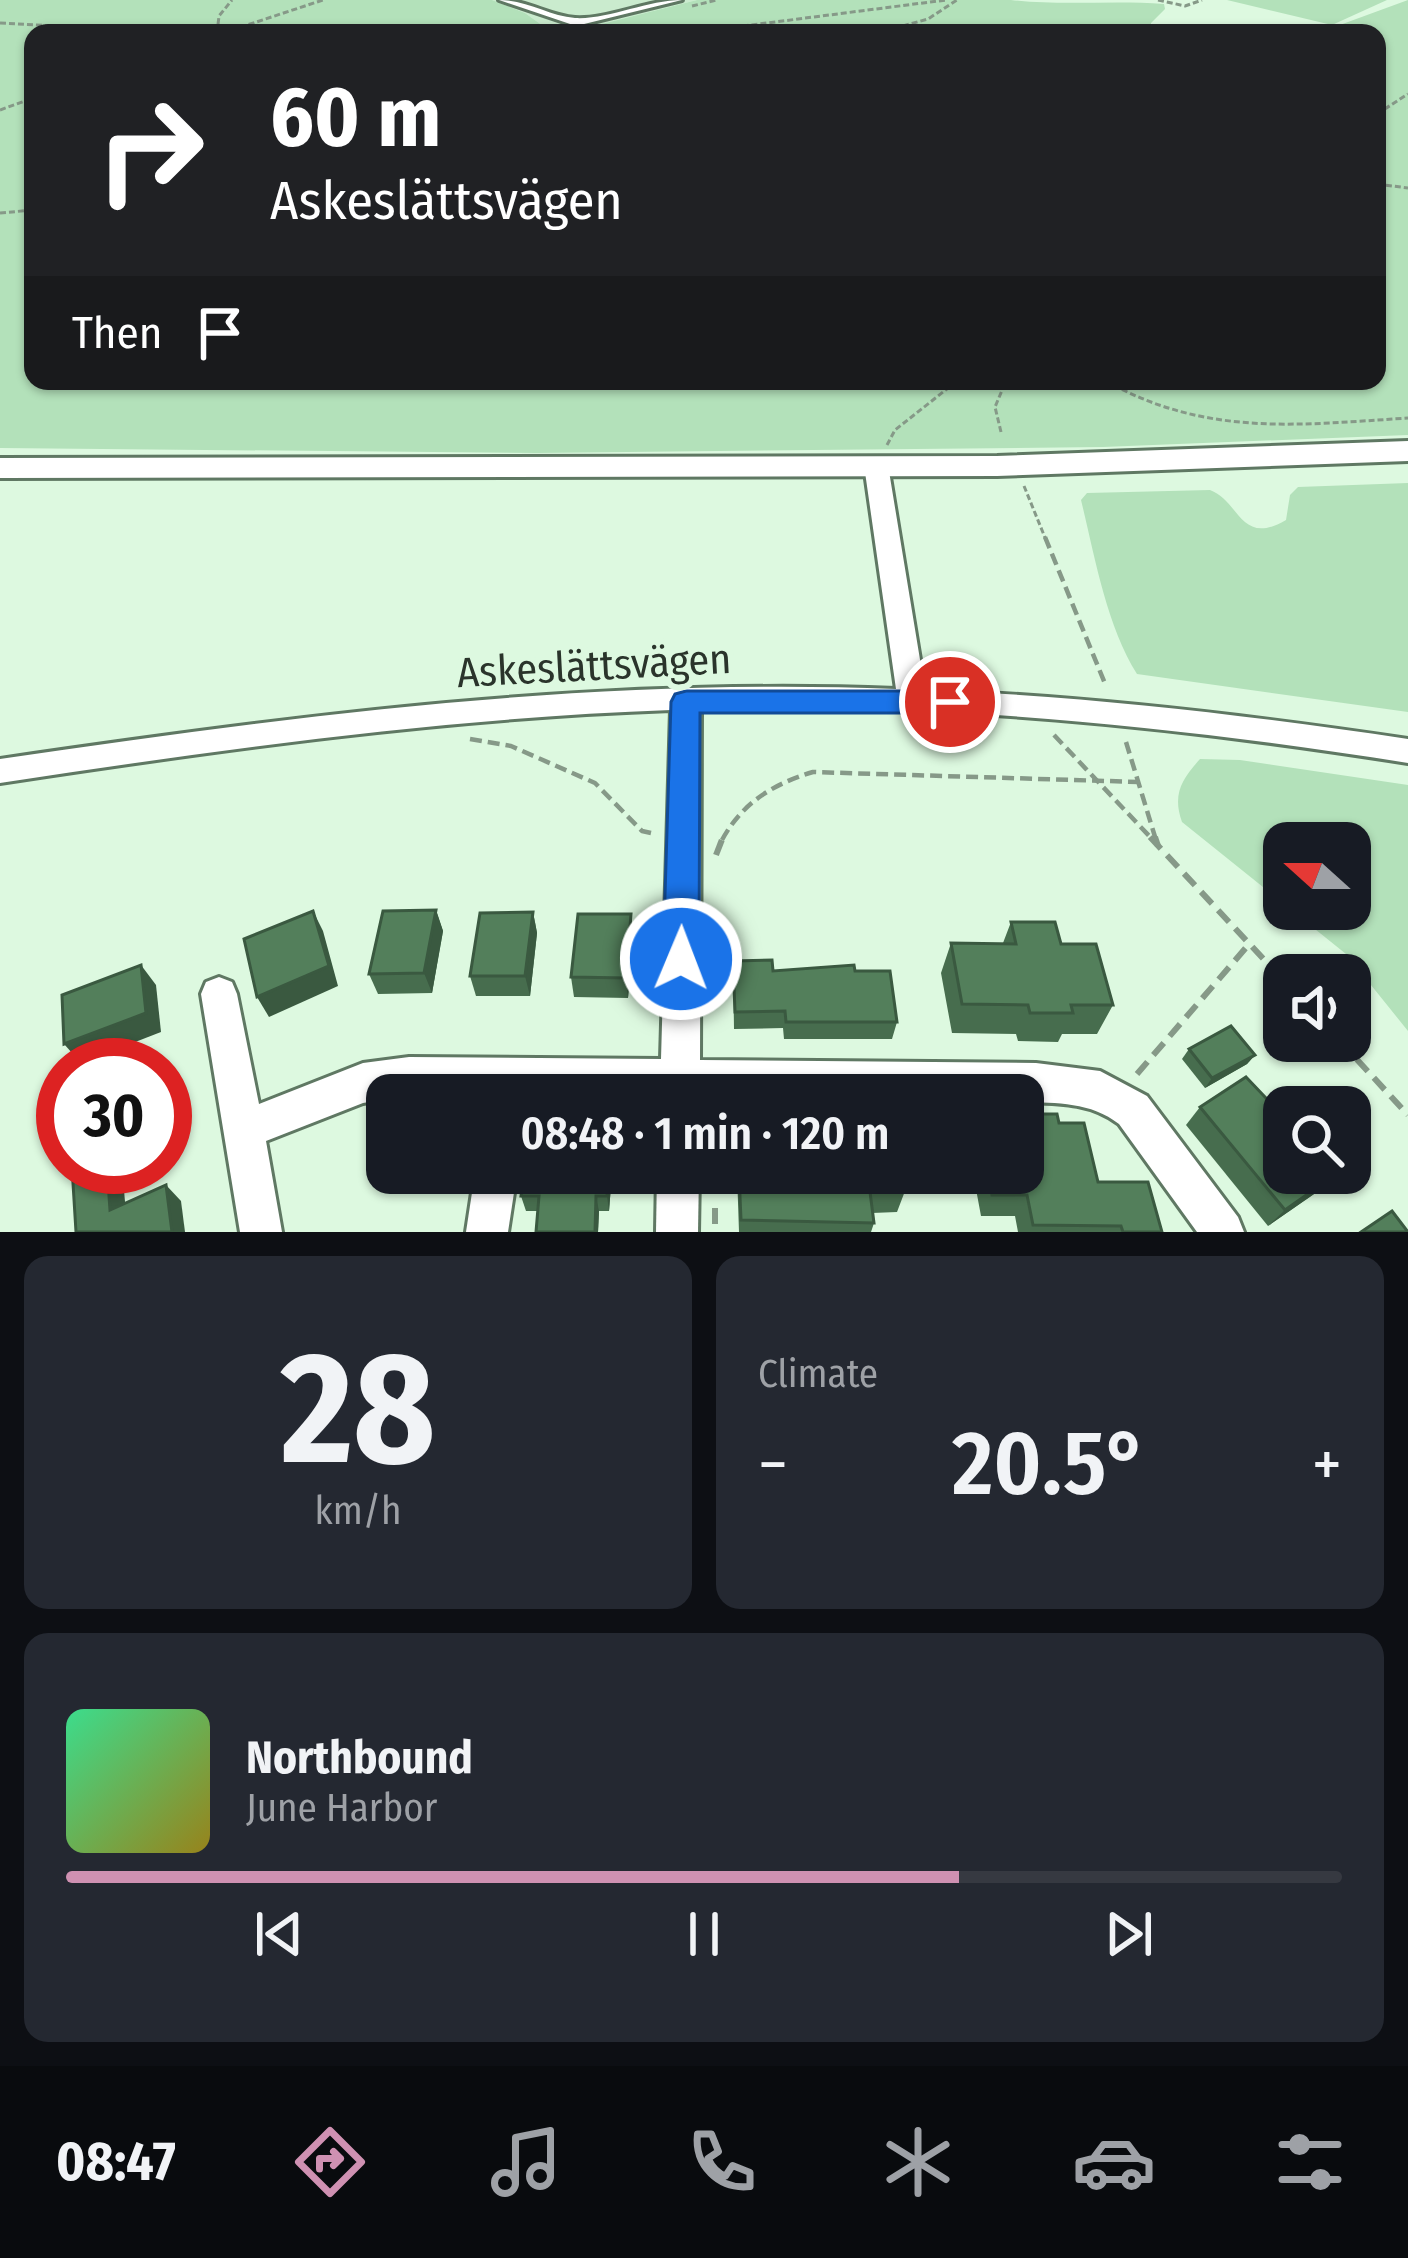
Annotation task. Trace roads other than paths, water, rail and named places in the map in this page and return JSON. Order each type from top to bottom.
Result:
[{"type":"main road","points":[[0,468],[998,466],[1408,452]]},
{"type":"street","points":[[505,0],[576,22],[676,0]]},
{"type":"street","points":[[876,464],[913,701]]},
{"type":"street","name":"Askeslättsvägen","points":[[0,771],[307,726],[686,702],[913,701],[1117,712],[1408,751]]},
{"type":"street","points":[[680,1074],[686,702]]},
{"type":"street","points":[[219,994],[261,1232]]},
{"type":"street","points":[[1044,1083],[1075,1085],[1118,1096],[1223,1232]]},
{"type":"street","points":[[244,1130],[366,1084]]},
{"type":"street","points":[[487,1232],[493,1194]]},
{"type":"street","points":[[677,1232],[678,1194]]}]
